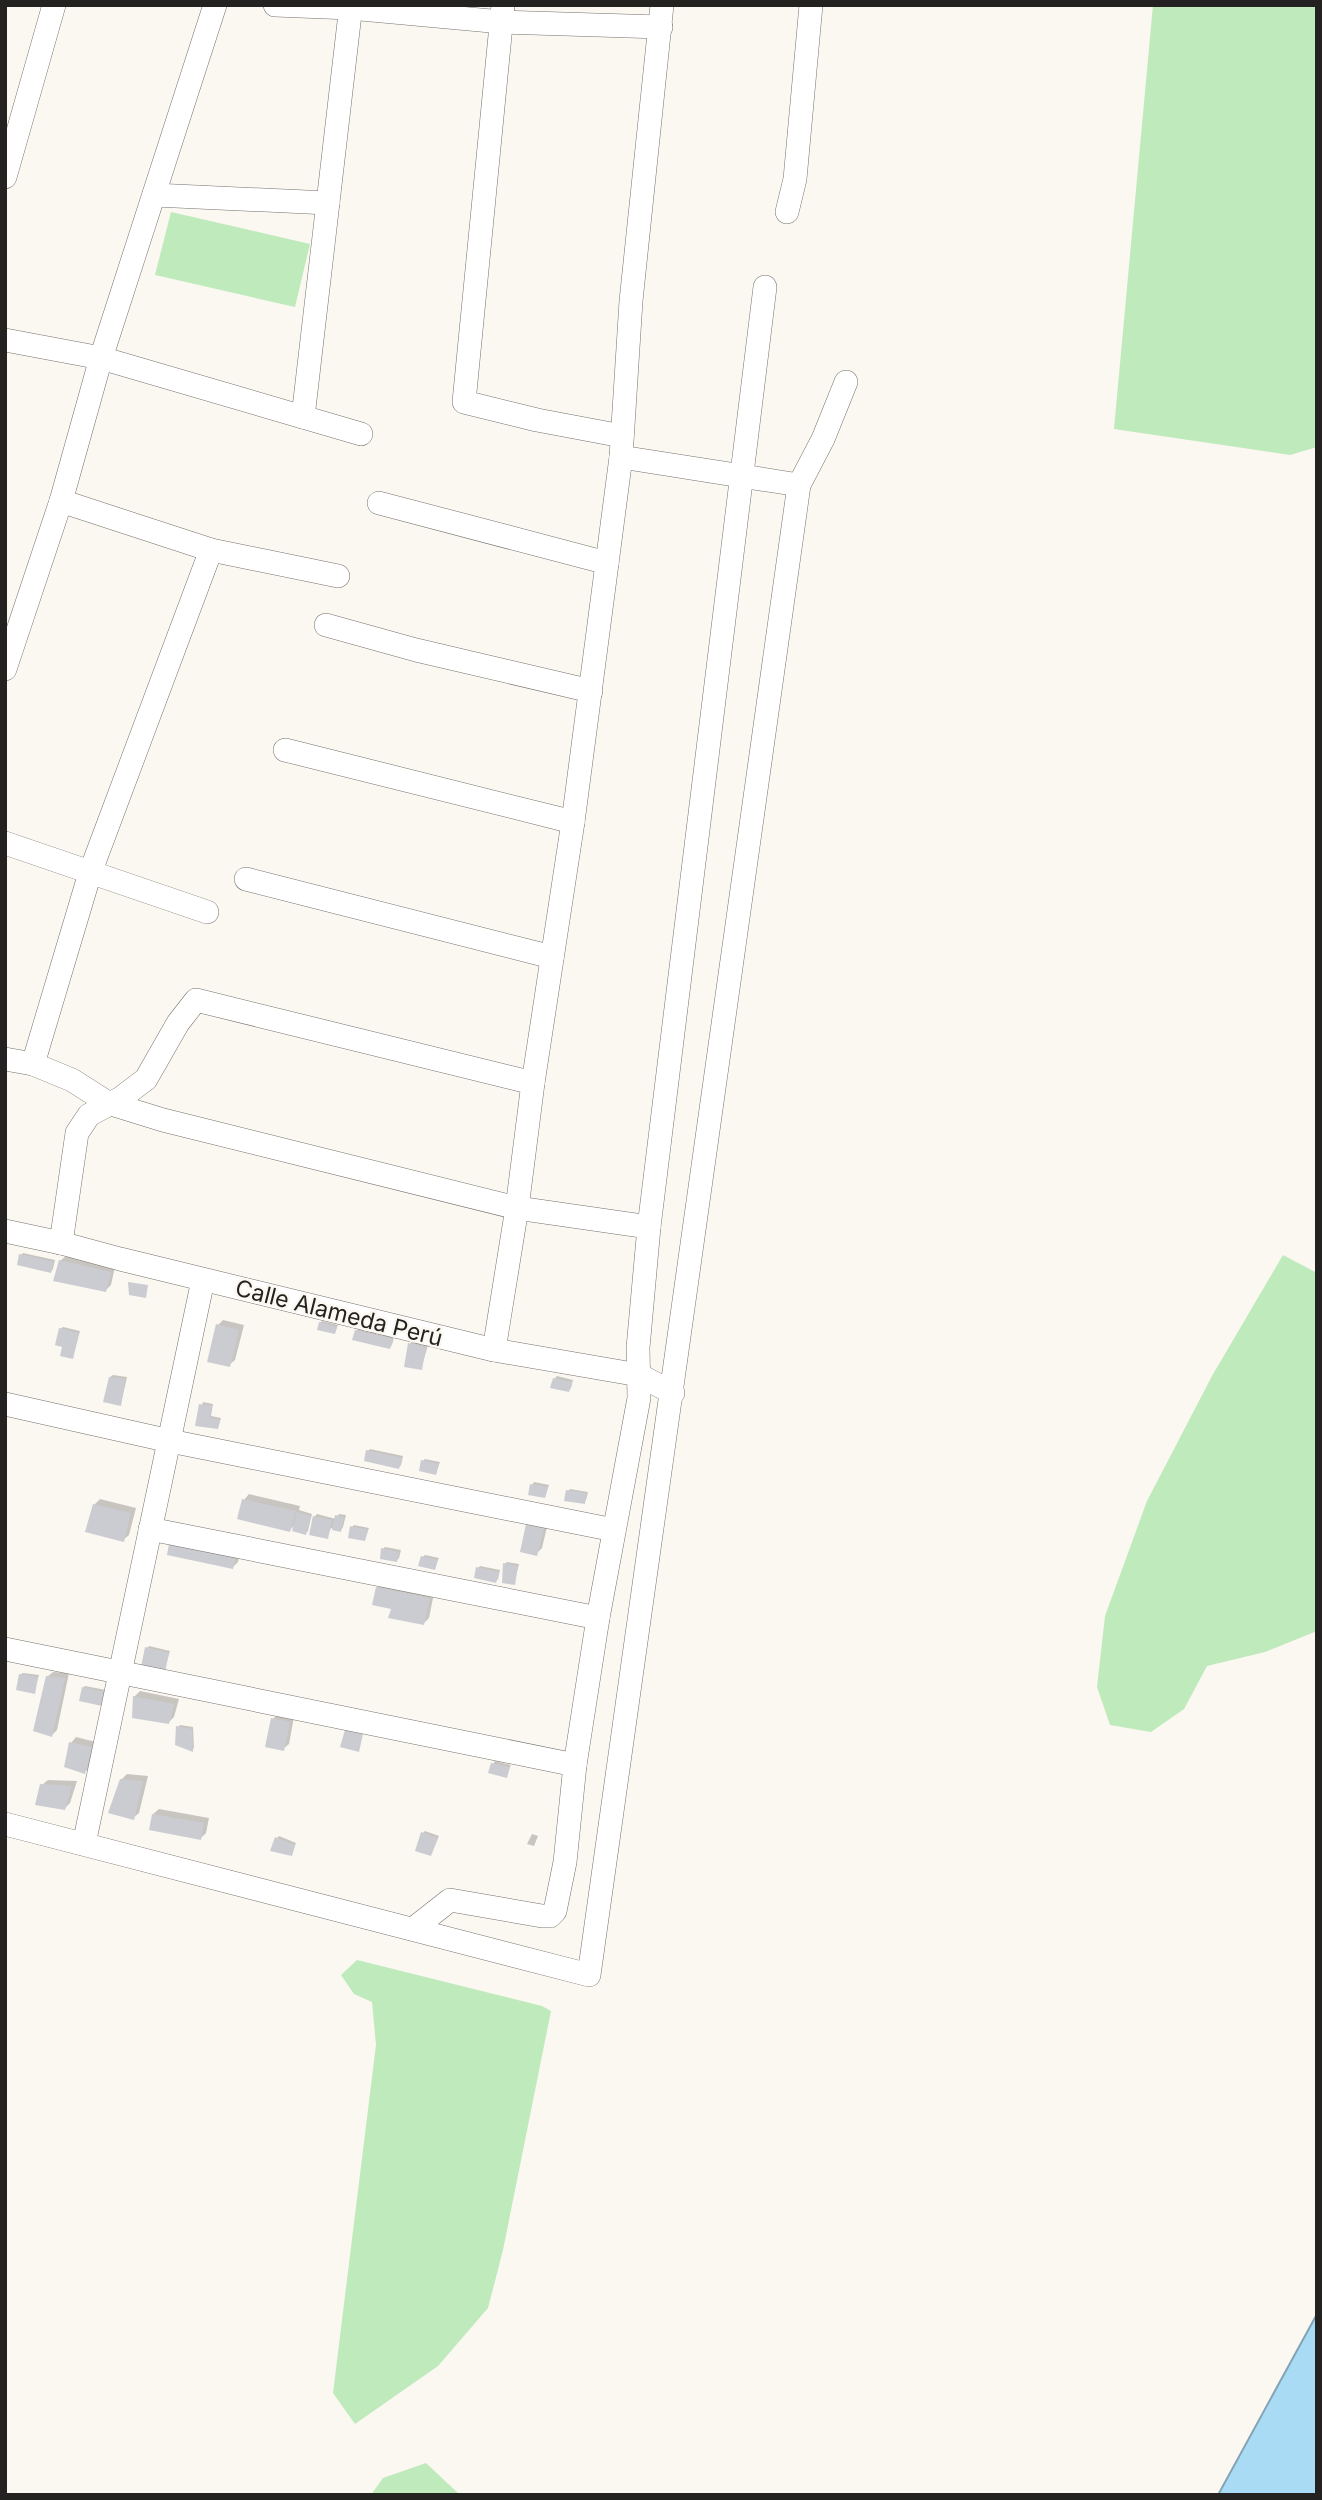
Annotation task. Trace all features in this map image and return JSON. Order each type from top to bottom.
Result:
[{"type":"street","points":[[5,177],[54,5]]},
{"type":"street","points":[[5,669],[61,501],[101,358],[215,5]]},
{"type":"street","points":[[275,5],[503,14],[661,16],[631,300],[622,447],[573,822],[494,1350]]},
{"type":"street","points":[[787,212],[795,178],[811,5]]},
{"type":"street","points":[[303,417],[350,7]]},
{"type":"street","points":[[503,14],[464,402],[537,420],[622,447],[799,485]]},
{"type":"street","points":[[154,195],[328,203]]},
{"type":"street","points":[[413,1929],[450,1900],[542,1916],[550,1916],[555,1911],[565,1862],[575,1765],[598,1619],[639,1398],[638,1348],[649,1227],[765,287]]},
{"type":"street","points":[[5,340],[101,358],[361,434]]},
{"type":"street","points":[[5,1824],[589,1975],[799,485],[823,439],[846,382]]},
{"type":"street","points":[[61,501],[211,550],[338,576]]},
{"type":"street","points":[[379,503],[607,563]]},
{"type":"street","points":[[33,1064],[90,873],[211,550]]},
{"type":"street","points":[[326,625],[416,650],[591,691]]},
{"type":"street","points":[[285,750],[573,822]]},
{"type":"street","points":[[5,843],[207,912]]},
{"type":"street","points":[[246,879],[552,957]]},
{"type":"street","points":[[61,1243],[77,1133],[89,1115],[121,1098],[146,1079],[178,1023],[196,1000],[533,1083]]},
{"type":"street","points":[[5,1059],[33,1064],[72,1080],[108,1103],[163,1120],[517,1208],[649,1227]]},
{"type":"street","name":"Calle Alameda Perú","points":[[5,1231],[494,1350],[639,1375],[673,1393]]},
{"type":"street","points":[[83,1844],[203,1280]]},
{"type":"street","points":[[5,1404],[170,1441],[614,1530]]},
{"type":"street","points":[[150,1529],[598,1619]]},
{"type":"street","points":[[5,1649],[575,1765]]},
{"type":"green space","points":[[1153,5],[1317,5],[1317,447],[1290,455],[1114,429]]},
{"type":"green space","points":[[171,212],[310,244],[295,307],[155,275]]},
{"type":"green space","points":[[1283,1255],[1317,1273],[1317,1631],[1265,1652],[1207,1666],[1184,1709],[1151,1732],[1110,1725],[1097,1687],[1105,1616],[1147,1501],[1212,1376]]},
{"type":"green space","points":[[357,1960],[542,2006],[551,2011],[503,2250],[488,2308],[438,2366],[355,2424],[333,2393],[376,2045],[372,2002],[354,1994],[341,1975]]},
{"type":"green space","points":[[426,2463],[460,2495],[371,2495],[383,2478]]},
{"type":"water","points":[[1317,2314],[1317,2495],[1218,2495]]},
{"type":"building","points":[[19,1254],[54,1262],[51,1273],[17,1265]]},
{"type":"building","points":[[59,1260],[111,1272],[106,1292],[53,1281]]},
{"type":"building","points":[[128,1282],[148,1285],[146,1298],[129,1295]]},
{"type":"building","points":[[319,1322],[337,1327],[335,1334],[317,1330]]},
{"type":"building","points":[[216,1324],[239,1330],[230,1367],[207,1362]]},
{"type":"building","points":[[59,1328],[79,1333],[73,1359],[60,1356],[62,1347],[55,1345]]},
{"type":"building","points":[[355,1330],[393,1339],[390,1349],[352,1340]]},
{"type":"building","points":[[408,1343],[426,1347],[422,1370],[404,1367]]},
{"type":"building","points":[[109,1377],[125,1379],[121,1406],[103,1402]]},
{"type":"building","points":[[553,1378],[572,1382],[569,1392],[550,1388]]},
{"type":"building","points":[[199,1404],[212,1406],[210,1418],[220,1420],[218,1429],[195,1426]]},
{"type":"building","points":[[366,1450],[402,1458],[399,1469],[364,1461]]},
{"type":"building","points":[[421,1460],[439,1464],[436,1475],[419,1471]]},
{"type":"building","points":[[530,1484],[548,1487],[545,1498],[528,1495]]},
{"type":"building","points":[[566,1490],[586,1493],[585,1504],[564,1501]]},
{"type":"building","points":[[242,1499],[296,1511],[290,1532],[237,1519]]},
{"type":"building","points":[[93,1504],[131,1513],[124,1542],[85,1532]]},
{"type":"building","points":[[297,1512],[311,1516],[306,1535],[292,1531]]},
{"type":"building","points":[[335,1515],[344,1517],[341,1532],[332,1530]]},
{"type":"building","points":[[313,1516],[332,1520],[328,1539],[309,1535]]},
{"type":"building","points":[[526,1524],[544,1528],[537,1556],[520,1552]]},
{"type":"building","points":[[350,1526],[368,1530],[365,1541],[348,1538]]},
{"type":"building","points":[[169,1544],[235,1559],[233,1569],[167,1555]]},
{"type":"building","points":[[381,1548],[399,1552],[397,1562],[380,1559]]},
{"type":"building","points":[[421,1556],[438,1560],[435,1570],[418,1566]]},
{"type":"building","points":[[503,1563],[518,1566],[515,1585],[502,1583]]},
{"type":"building","points":[[476,1567],[499,1572],[496,1583],[474,1578]]},
{"type":"building","points":[[376,1587],[430,1598],[424,1625],[388,1618],[391,1609],[372,1605]]},
{"type":"building","points":[[145,1647],[169,1653],[165,1672],[141,1667]]},
{"type":"building","points":[[19,1674],[38,1677],[35,1694],[16,1690]]},
{"type":"building","points":[[46,1676],[65,1678],[52,1737],[33,1731]]},
{"type":"building","points":[[82,1687],[105,1692],[102,1706],[79,1701]]},
{"type":"building","points":[[133,1696],[174,1704],[169,1724],[132,1718]]},
{"type":"building","points":[[271,1718],[290,1722],[284,1751],[265,1747]]},
{"type":"building","points":[[176,1726],[192,1729],[193,1752],[175,1745]]},
{"type":"building","points":[[345,1730],[363,1734],[359,1752],[340,1747]]},
{"type":"building","points":[[69,1742],[92,1747],[85,1774],[64,1767]]},
{"type":"building","points":[[491,1763],[510,1767],[507,1778],[488,1773]]},
{"type":"building","points":[[120,1779],[143,1781],[134,1820],[108,1813]]},
{"type":"building","points":[[40,1784],[72,1786],[65,1810],[35,1805]]},
{"type":"building","points":[[152,1814],[204,1823],[201,1840],[149,1830]]},
{"type":"building","points":[[421,1832],[438,1838],[431,1856],[415,1851]]},
{"type":"building","points":[[275,1837],[295,1845],[292,1856],[270,1851]]}]
